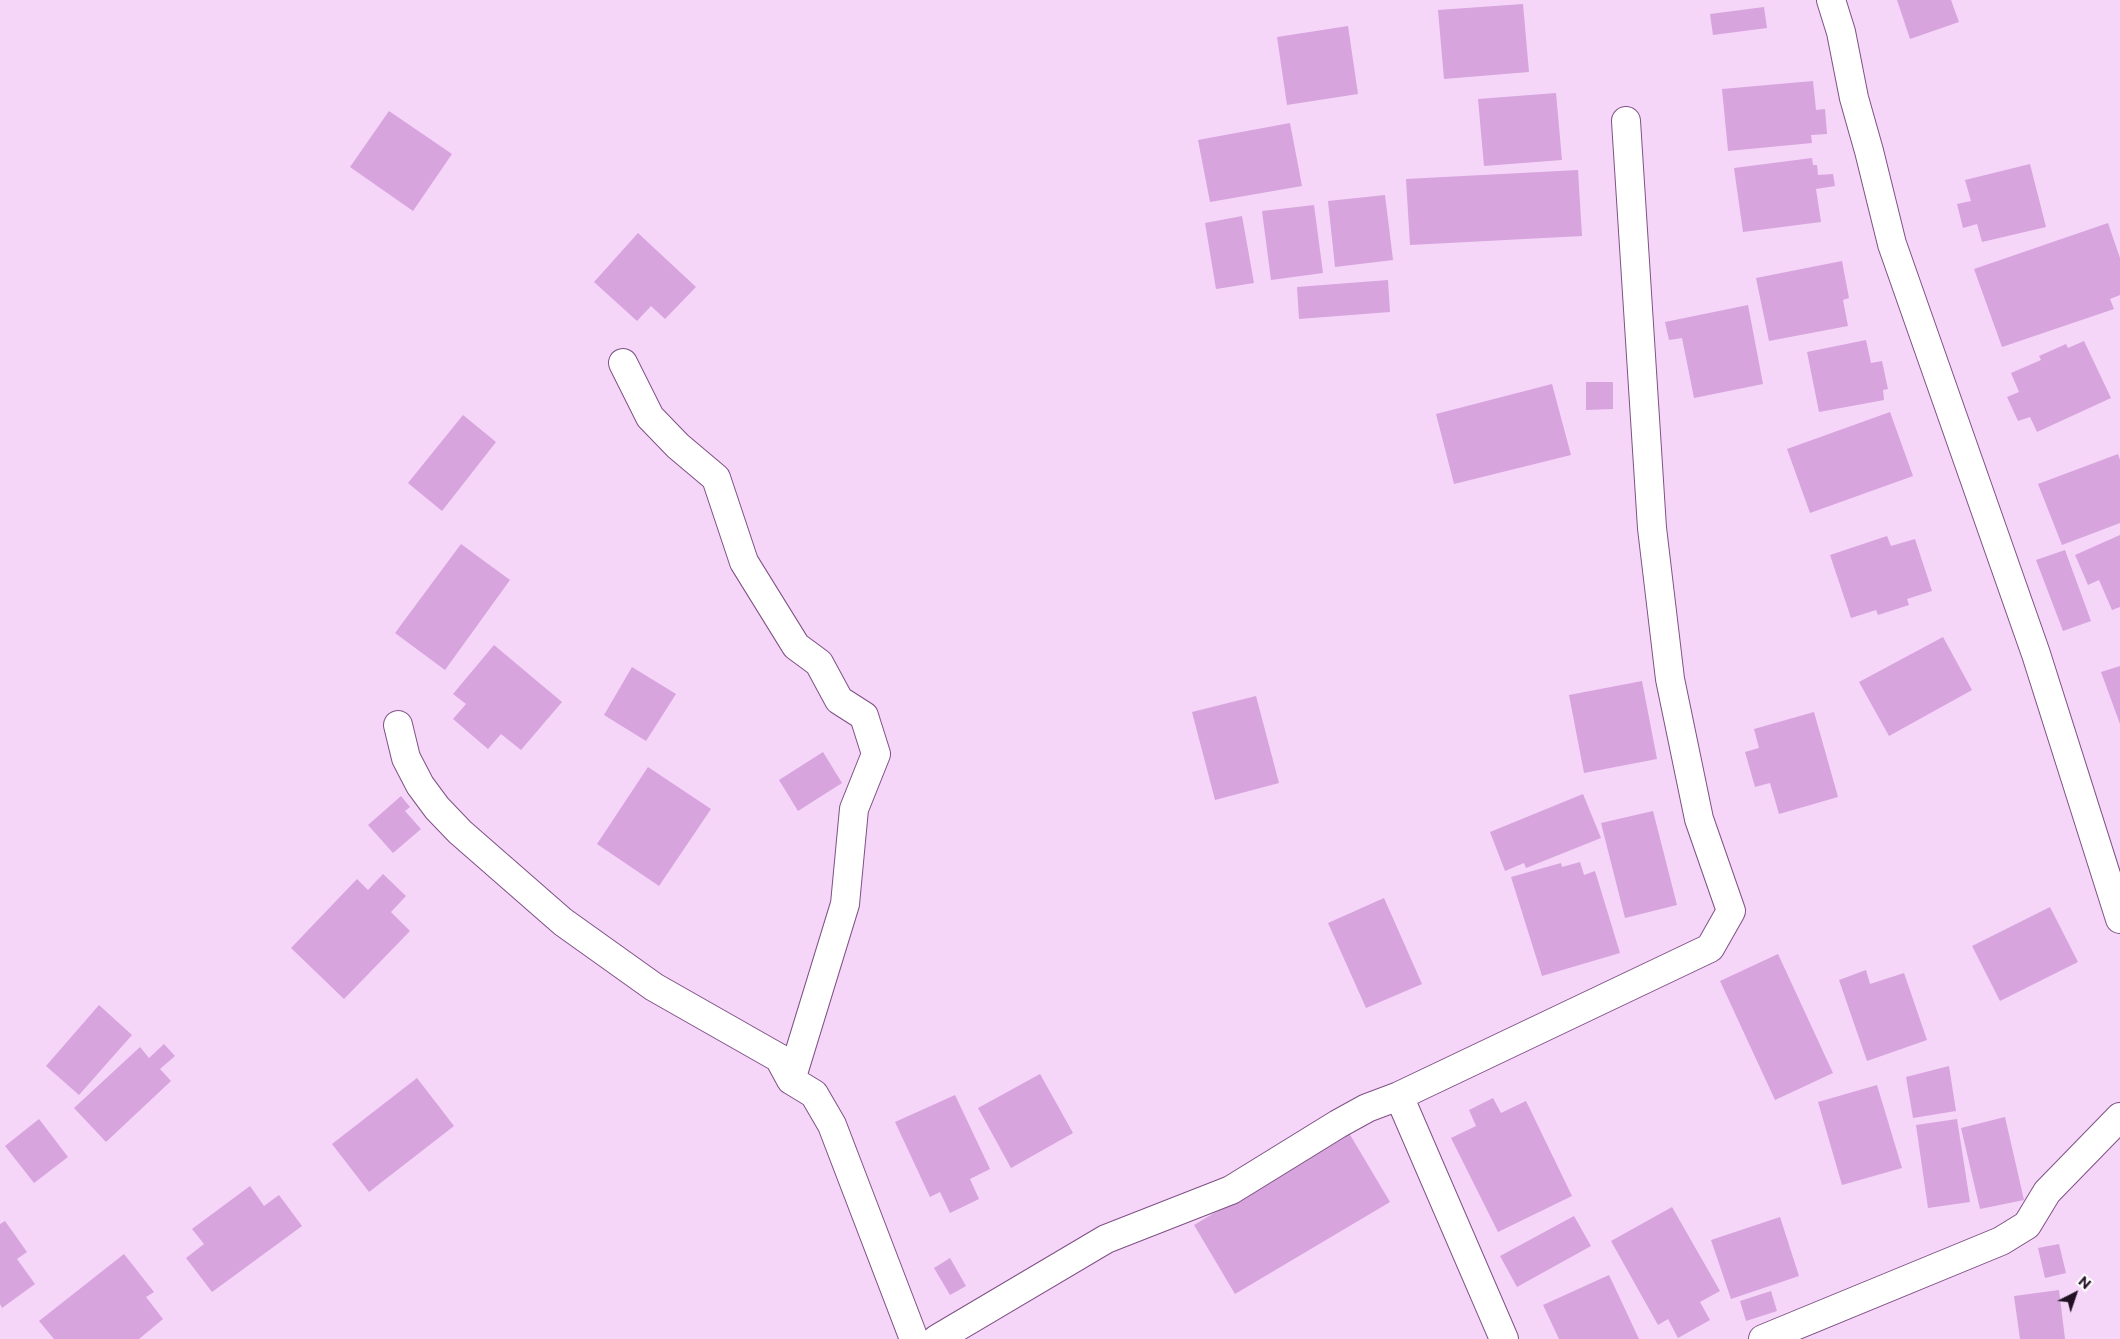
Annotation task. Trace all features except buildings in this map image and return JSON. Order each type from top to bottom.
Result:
[{"type":"street","points":[[1831,0],[1841,32],[1854,98],[1892,244],[2036,654],[2120,919]]},
{"type":"street","points":[[937,1339],[1106,1239],[1231,1190],[1367,1108],[1399,1096],[1710,948],[1732,911],[1699,819],[1670,679],[1652,528],[1626,121]]},
{"type":"street","points":[[623,363],[650,417],[678,446],[716,478],[744,562],[796,646],[820,663],[839,700],[864,716],[876,754],[854,809],[844,904],[791,1080]]},
{"type":"street","points":[[398,725],[406,758],[420,785],[437,808],[460,832],[563,922],[654,986],[779,1058],[791,1080],[814,1094],[832,1125],[914,1339]]},
{"type":"street","points":[[1399,1096],[1504,1339]]},
{"type":"street","points":[[1763,1339],[2001,1241],[2027,1225],[2048,1192],[2120,1117]]}]
